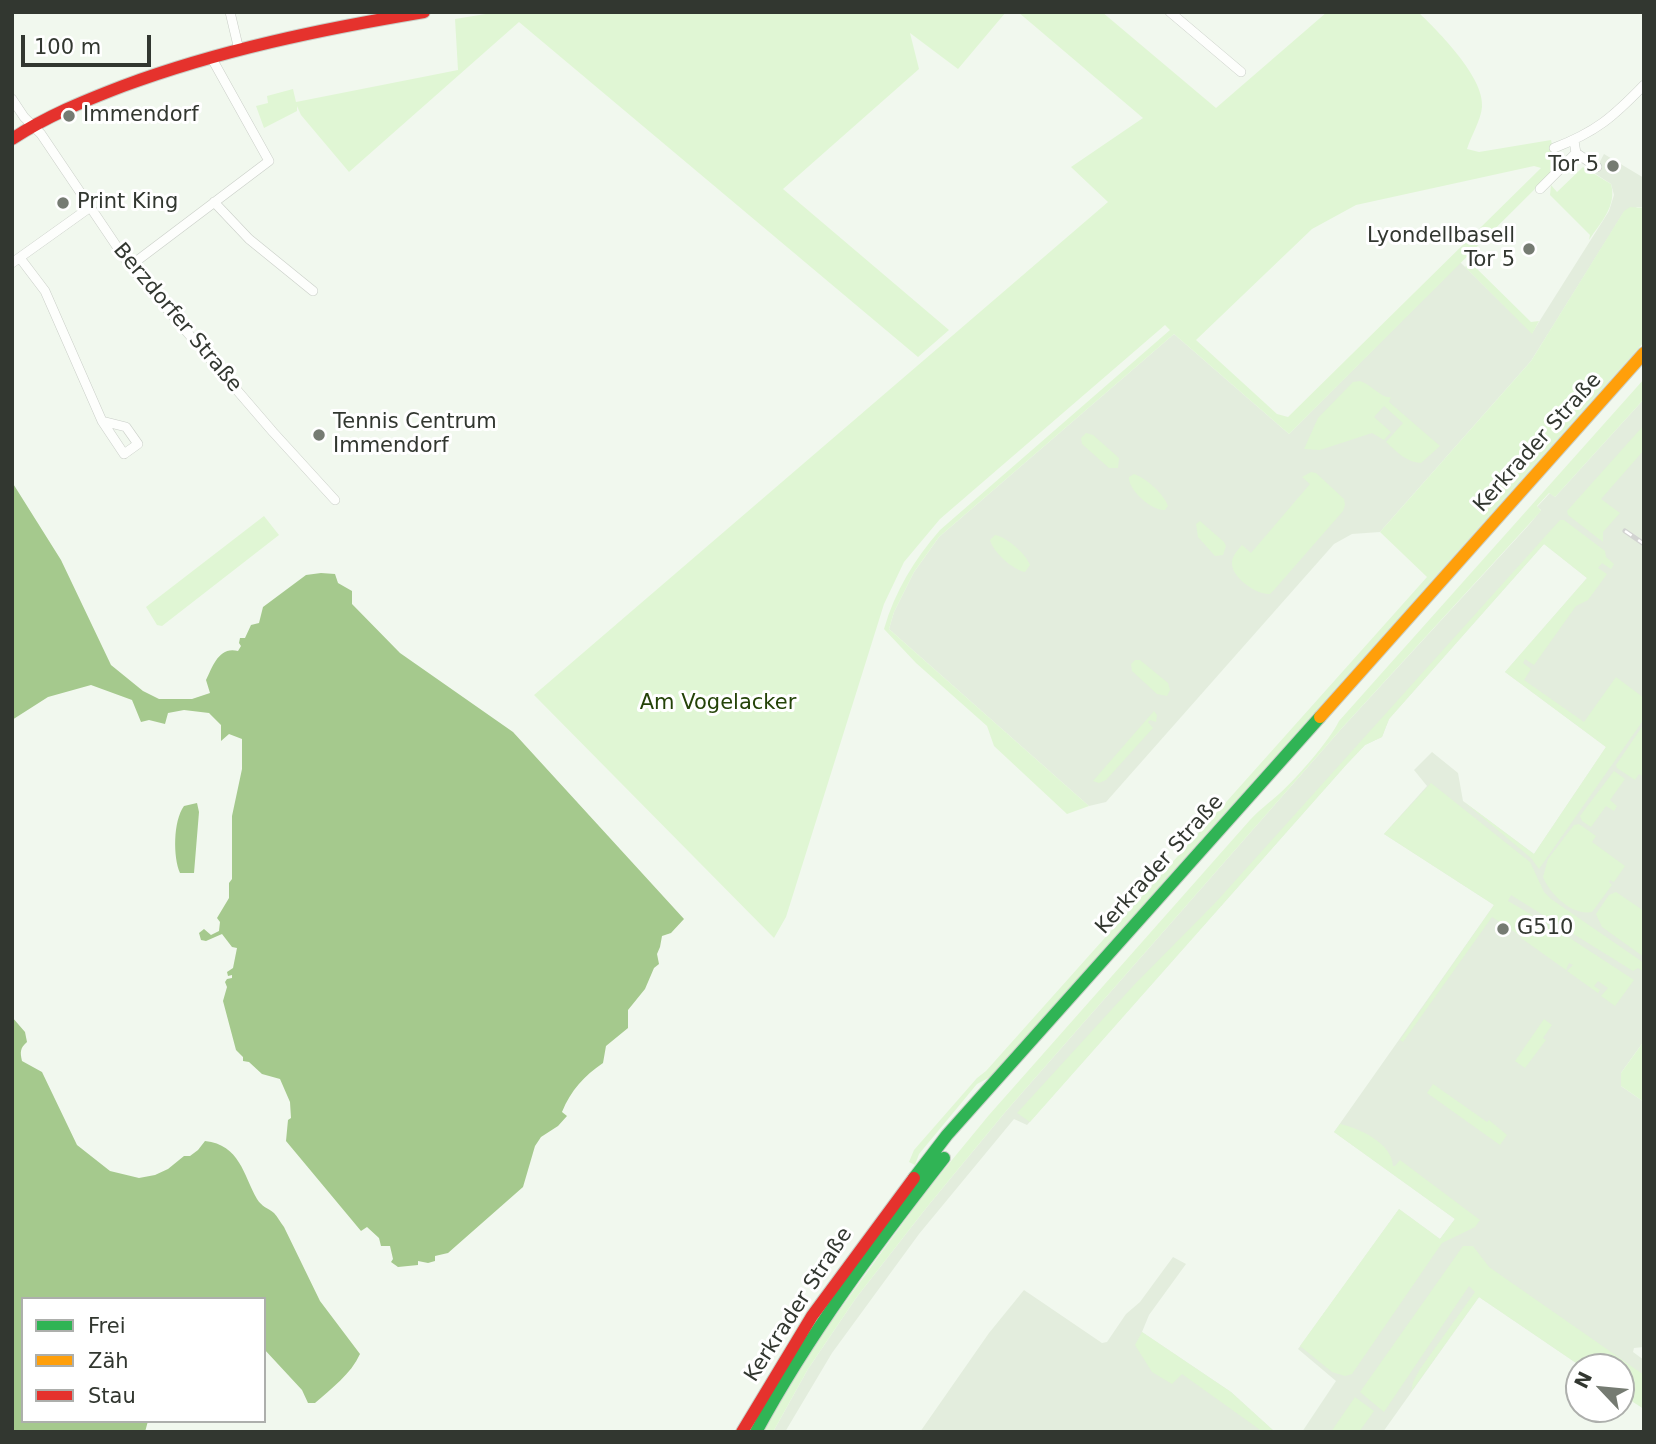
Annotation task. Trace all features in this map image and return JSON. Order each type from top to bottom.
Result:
[{"type":"main road","points":[[12,139],[32,125],[68,107],[155,73],[239,50],[424,12]]},
{"type":"main road","name":"Kerkrader Straße","points":[[742,1432],[825,1295],[870,1232],[947,1135],[1644,353]]},
{"type":"main road","name":"Kerkrader Straße","points":[[756,1432],[837,1299],[957,1142],[1031,1055],[1644,369]]},
{"type":"street","points":[[230,12],[239,50]]},
{"type":"street","points":[[1170,12],[1241,72]]},
{"type":"street","points":[[130,266],[269,161],[211,57]]},
{"type":"street","points":[[1554,148],[1574,141],[1610,120],[1644,85]]},
{"type":"street","name":"Berzdorfer Straße","points":[[12,99],[24,117],[41,134],[130,266],[335,500]]},
{"type":"street","points":[[1574,141],[1576,153],[1597,167]]},
{"type":"street","points":[[1540,189],[1576,153]]},
{"type":"street","points":[[214,202],[249,239],[313,291]]},
{"type":"street","points":[[89,208],[16,260],[45,291],[102,421]]},
{"type":"shaded area","points":[[1604,154],[1644,178],[1644,208],[1638,207],[1624,212],[1531,361],[1380,532],[1352,534],[1334,544],[1106,802],[1089,806],[889,629],[894,612],[914,572],[939,537],[1174,334],[1289,434],[1460,262],[1532,333],[1609,211],[1614,195],[1611,184],[1594,173]]},
{"type":"shaded area","points":[[1644,399],[1644,1041],[1621,1073],[1621,1086],[1644,1102],[1644,1347],[1634,1348],[1634,1353],[1565,1353],[1565,1355],[1479,1297],[1383,1432],[1302,1432],[1336,1381],[1298,1349],[1399,1209],[1440,1239],[1455,1219],[1334,1132],[1494,905],[1384,834],[1427,786],[1414,770],[1432,752],[1458,773],[1463,801],[1534,854],[1606,747],[1505,672],[1587,578],[1544,544],[1389,719],[1382,737],[1365,745],[1346,765],[1027,1125],[1014,1119],[919,1234],[832,1353],[785,1432],[773,1432],[808,1369],[856,1298],[1007,1110],[1342,728],[1528,526],[1541,510],[1537,507],[1550,493],[1555,497]]},
{"type":"shaded area","points":[[12,482],[61,560],[111,665],[143,691],[159,699],[192,699],[210,693],[206,680],[214,663],[226,651],[238,651],[241,646],[240,638],[245,638],[251,625],[259,623],[263,607],[306,575],[335,574],[338,583],[352,591],[352,604],[400,653],[513,732],[684,919],[671,933],[662,936],[657,954],[659,964],[654,968],[645,989],[628,1010],[628,1028],[606,1046],[603,1063],[574,1090],[562,1112],[567,1116],[558,1126],[541,1137],[535,1146],[523,1187],[448,1253],[435,1256],[435,1261],[418,1261],[418,1265],[398,1267],[391,1262],[393,1259],[390,1246],[381,1246],[379,1238],[367,1227],[361,1231],[286,1141],[288,1120],[291,1118],[290,1102],[280,1079],[262,1074],[249,1062],[243,1061],[243,1057],[236,1050],[223,1001],[227,987],[225,982],[232,978],[227,972],[233,968],[237,948],[232,947],[222,934],[206,941],[201,940],[199,933],[204,929],[211,935],[219,931],[220,922],[217,918],[229,898],[229,883],[232,879],[232,816],[242,769],[242,739],[229,734],[221,741],[221,725],[209,713],[184,710],[168,713],[165,724],[149,720],[141,722],[132,700],[91,685],[48,697],[12,720]]},
{"type":"shaded area","points":[[197,803],[199,812],[194,873],[180,873],[175,849],[178,821],[184,806]]},
{"type":"shaded area","points":[[12,1017],[25,1032],[27,1042],[21,1050],[22,1061],[42,1072],[77,1145],[110,1171],[139,1178],[155,1175],[168,1169],[184,1156],[190,1156],[205,1141],[226,1148],[239,1162],[257,1199],[274,1213],[284,1227],[320,1301],[360,1354],[334,1387],[315,1403],[308,1403],[302,1390],[266,1351],[266,1297],[21,1297],[21,1423],[147,1423],[145,1432],[12,1432]]},
{"type":"shaded area","points":[[1173,1257],[1186,1264],[1149,1315],[1142,1332],[1231,1392],[1275,1432],[920,1432],[989,1333],[1024,1290],[1102,1343],[1107,1342],[1126,1314],[1140,1302]]},
{"type":"shaded area","points":[[1635,1353],[1644,1360],[1644,1409],[1635,1403]]},
{"type":"green space","points":[[498,12],[1006,12],[958,69],[910,33],[919,69],[783,189],[949,330],[918,357],[519,22],[349,172],[301,115],[297,106],[297,111],[264,128],[256,106],[268,103],[267,96],[293,89],[296,102],[458,70],[455,19]]},
{"type":"green space","name":"Am Vogelacker","points":[[1018,12],[1102,12],[1216,108],[1327,12],[1418,12],[1459,56],[1481,95],[1481,112],[1467,149],[1479,152],[1551,140],[1554,153],[1564,154],[1564,160],[1289,434],[1174,334],[939,537],[914,572],[894,612],[889,629],[1089,806],[1067,814],[994,746],[987,726],[916,663],[884,629],[906,576],[940,530],[1170,330],[1165,325],[940,519],[904,562],[884,604],[786,917],[774,938],[534,695],[1108,202],[1071,167],[1143,118]],"holes":[[[1534,166],[1541,168],[1288,417],[1277,414],[1196,340],[1312,229],[1356,205]]]},
{"type":"green space","points":[[1583,167],[1611,184],[1612,192],[1610,207],[1589,240],[1590,235],[1550,195],[1551,185],[1557,192]]},
{"type":"green space","points":[[1630,207],[1644,208],[1644,342],[990,1077],[977,1084],[919,1154],[915,1165],[909,1162],[914,1150],[977,1078],[1427,577],[1380,532],[1531,361],[1624,211]]},
{"type":"green space","points":[[1470,262],[1531,322],[1539,321],[1532,334],[1465,267]]},
{"type":"green space","points":[[1644,379],[1644,399],[1555,497],[1549,493],[1537,506],[1541,511],[1342,728],[1007,1110],[856,1298],[808,1369],[773,1432],[763,1432],[812,1348],[924,1194],[989,1115],[1250,820],[1303,769],[1339,721]]},
{"type":"green space","points":[[1360,381],[1384,396],[1391,397],[1389,402],[1440,446],[1421,463],[1402,456],[1386,442],[1403,423],[1384,406],[1374,417],[1391,432],[1384,440],[1372,433],[1320,450],[1304,449],[1318,418],[1353,382]]},
{"type":"green space","points":[[1644,425],[1644,450],[1601,499],[1620,513],[1603,532],[1603,542],[1568,515],[1567,511]]},
{"type":"green space","points":[[1086,433],[1093,435],[1119,458],[1118,468],[1109,468],[1082,444],[1081,438]]},
{"type":"green space","points":[[1311,472],[1316,473],[1344,499],[1343,511],[1270,594],[1259,592],[1237,576],[1232,565],[1233,557],[1242,545],[1251,553],[1310,484],[1302,477]]},
{"type":"green space","points":[[1134,474],[1159,492],[1168,506],[1165,510],[1148,503],[1132,488],[1129,477]]},
{"type":"green space","points":[[264,516],[279,535],[162,626],[157,625],[146,607]]},
{"type":"green space","points":[[1560,520],[1564,520],[1605,551],[1606,557],[1614,564],[1611,569],[1602,563],[1598,568],[1607,574],[1588,600],[1576,606],[1534,665],[1525,659],[1523,663],[1531,669],[1524,680],[1584,722],[1616,677],[1644,698],[1644,719],[1539,869],[1531,858],[1463,801],[1534,854],[1606,747],[1505,672],[1587,578],[1544,544],[1389,719],[1382,737],[1365,745],[1346,765],[1030,1122],[1017,1113],[1134,985],[1216,902]]},
{"type":"green space","points":[[1200,521],[1224,542],[1226,546],[1223,555],[1215,556],[1198,537],[1196,524]]},
{"type":"green space","points":[[995,535],[1010,542],[1025,556],[1030,565],[1025,572],[999,555],[990,540]]},
{"type":"green space","points":[[1140,660],[1168,683],[1170,690],[1167,696],[1157,694],[1132,671],[1131,664]]},
{"type":"green space","points":[[1154,711],[1157,715],[1156,722],[1148,722],[1153,728],[1106,780],[1099,783],[1093,781]]},
{"type":"green space","points":[[1644,724],[1644,777],[1639,774],[1635,780],[1616,765]]},
{"type":"green space","points":[[1614,771],[1625,779],[1610,800],[1617,806],[1614,811],[1606,806],[1591,827],[1582,821],[1580,816]]},
{"type":"green space","points":[[1431,783],[1530,862],[1544,892],[1551,899],[1644,963],[1644,972],[1638,968],[1633,971],[1511,895],[1508,901],[1532,915],[1519,935],[1492,917],[1403,1042],[1400,1040],[1494,905],[1384,834]]},
{"type":"green space","points":[[1579,824],[1596,836],[1592,842],[1625,866],[1614,882],[1610,880],[1612,885],[1592,912],[1577,911],[1563,902],[1543,877],[1548,859],[1574,825]]},
{"type":"green space","points":[[1616,892],[1644,911],[1644,957],[1602,927],[1596,914],[1609,895]]},
{"type":"green space","points":[[1536,916],[1634,980],[1615,1006],[1601,996],[1608,988],[1598,981],[1594,986],[1600,990],[1598,993],[1567,971],[1573,965],[1569,963],[1566,970],[1521,938]]},
{"type":"green space","points":[[1544,1019],[1552,1025],[1543,1038],[1546,1040],[1525,1068],[1515,1061]]},
{"type":"green space","points":[[1644,1041],[1644,1102],[1621,1086],[1621,1073]]},
{"type":"green space","points":[[1433,1084],[1487,1122],[1489,1120],[1507,1135],[1500,1145],[1427,1093]]},
{"type":"green space","points":[[1340,1124],[1373,1138],[1387,1150],[1393,1166],[1400,1160],[1480,1220],[1475,1227],[1442,1243],[1352,1374],[1345,1376],[1332,1372],[1300,1346],[1399,1209],[1440,1239],[1455,1219],[1334,1132]]},
{"type":"green space","points":[[1463,1246],[1473,1246],[1489,1267],[1612,1353],[1565,1353],[1565,1355],[1479,1297],[1411,1392],[1420,1369],[1475,1292],[1469,1286],[1384,1412],[1360,1392]]},
{"type":"green space","points":[[1142,1332],[1231,1392],[1275,1432],[1263,1432],[1182,1374],[1172,1384],[1152,1372],[1135,1345]]},
{"type":"green space","points":[[1635,1369],[1644,1375],[1644,1409],[1635,1403]]},
{"type":"green space","points":[[1355,1397],[1374,1411],[1359,1432],[1331,1432]]},
{"type":"railway","points":[[1625,531],[1644,544]]},
{"type":"traffic: fast","points":[[914,1178],[947,1135],[1320,717]]},
{"type":"traffic: fast","points":[[756,1432],[798,1360],[844,1291],[944,1158]]},
{"type":"traffic: slow","points":[[1320,717],[1644,353]]},
{"type":"traffic: jam","points":[[12,139],[80,103],[160,73],[234,51],[310,33],[424,12]]},
{"type":"traffic: jam","points":[[742,1432],[812,1316],[914,1178]]},
{"type":"place","name":"Immendorf","points":[[69,116]]},
{"type":"place","name":"Tor 5","points":[[1613,166]]},
{"type":"place","name":"Print King","points":[[63,203]]},
{"type":"place","name":"Lyondellbasell Tor 5","points":[[1529,249]]},
{"type":"place","name":"Tennis Centrum Immendorf","points":[[319,435]]},
{"type":"place","name":"G510","points":[[1503,929]]}]
